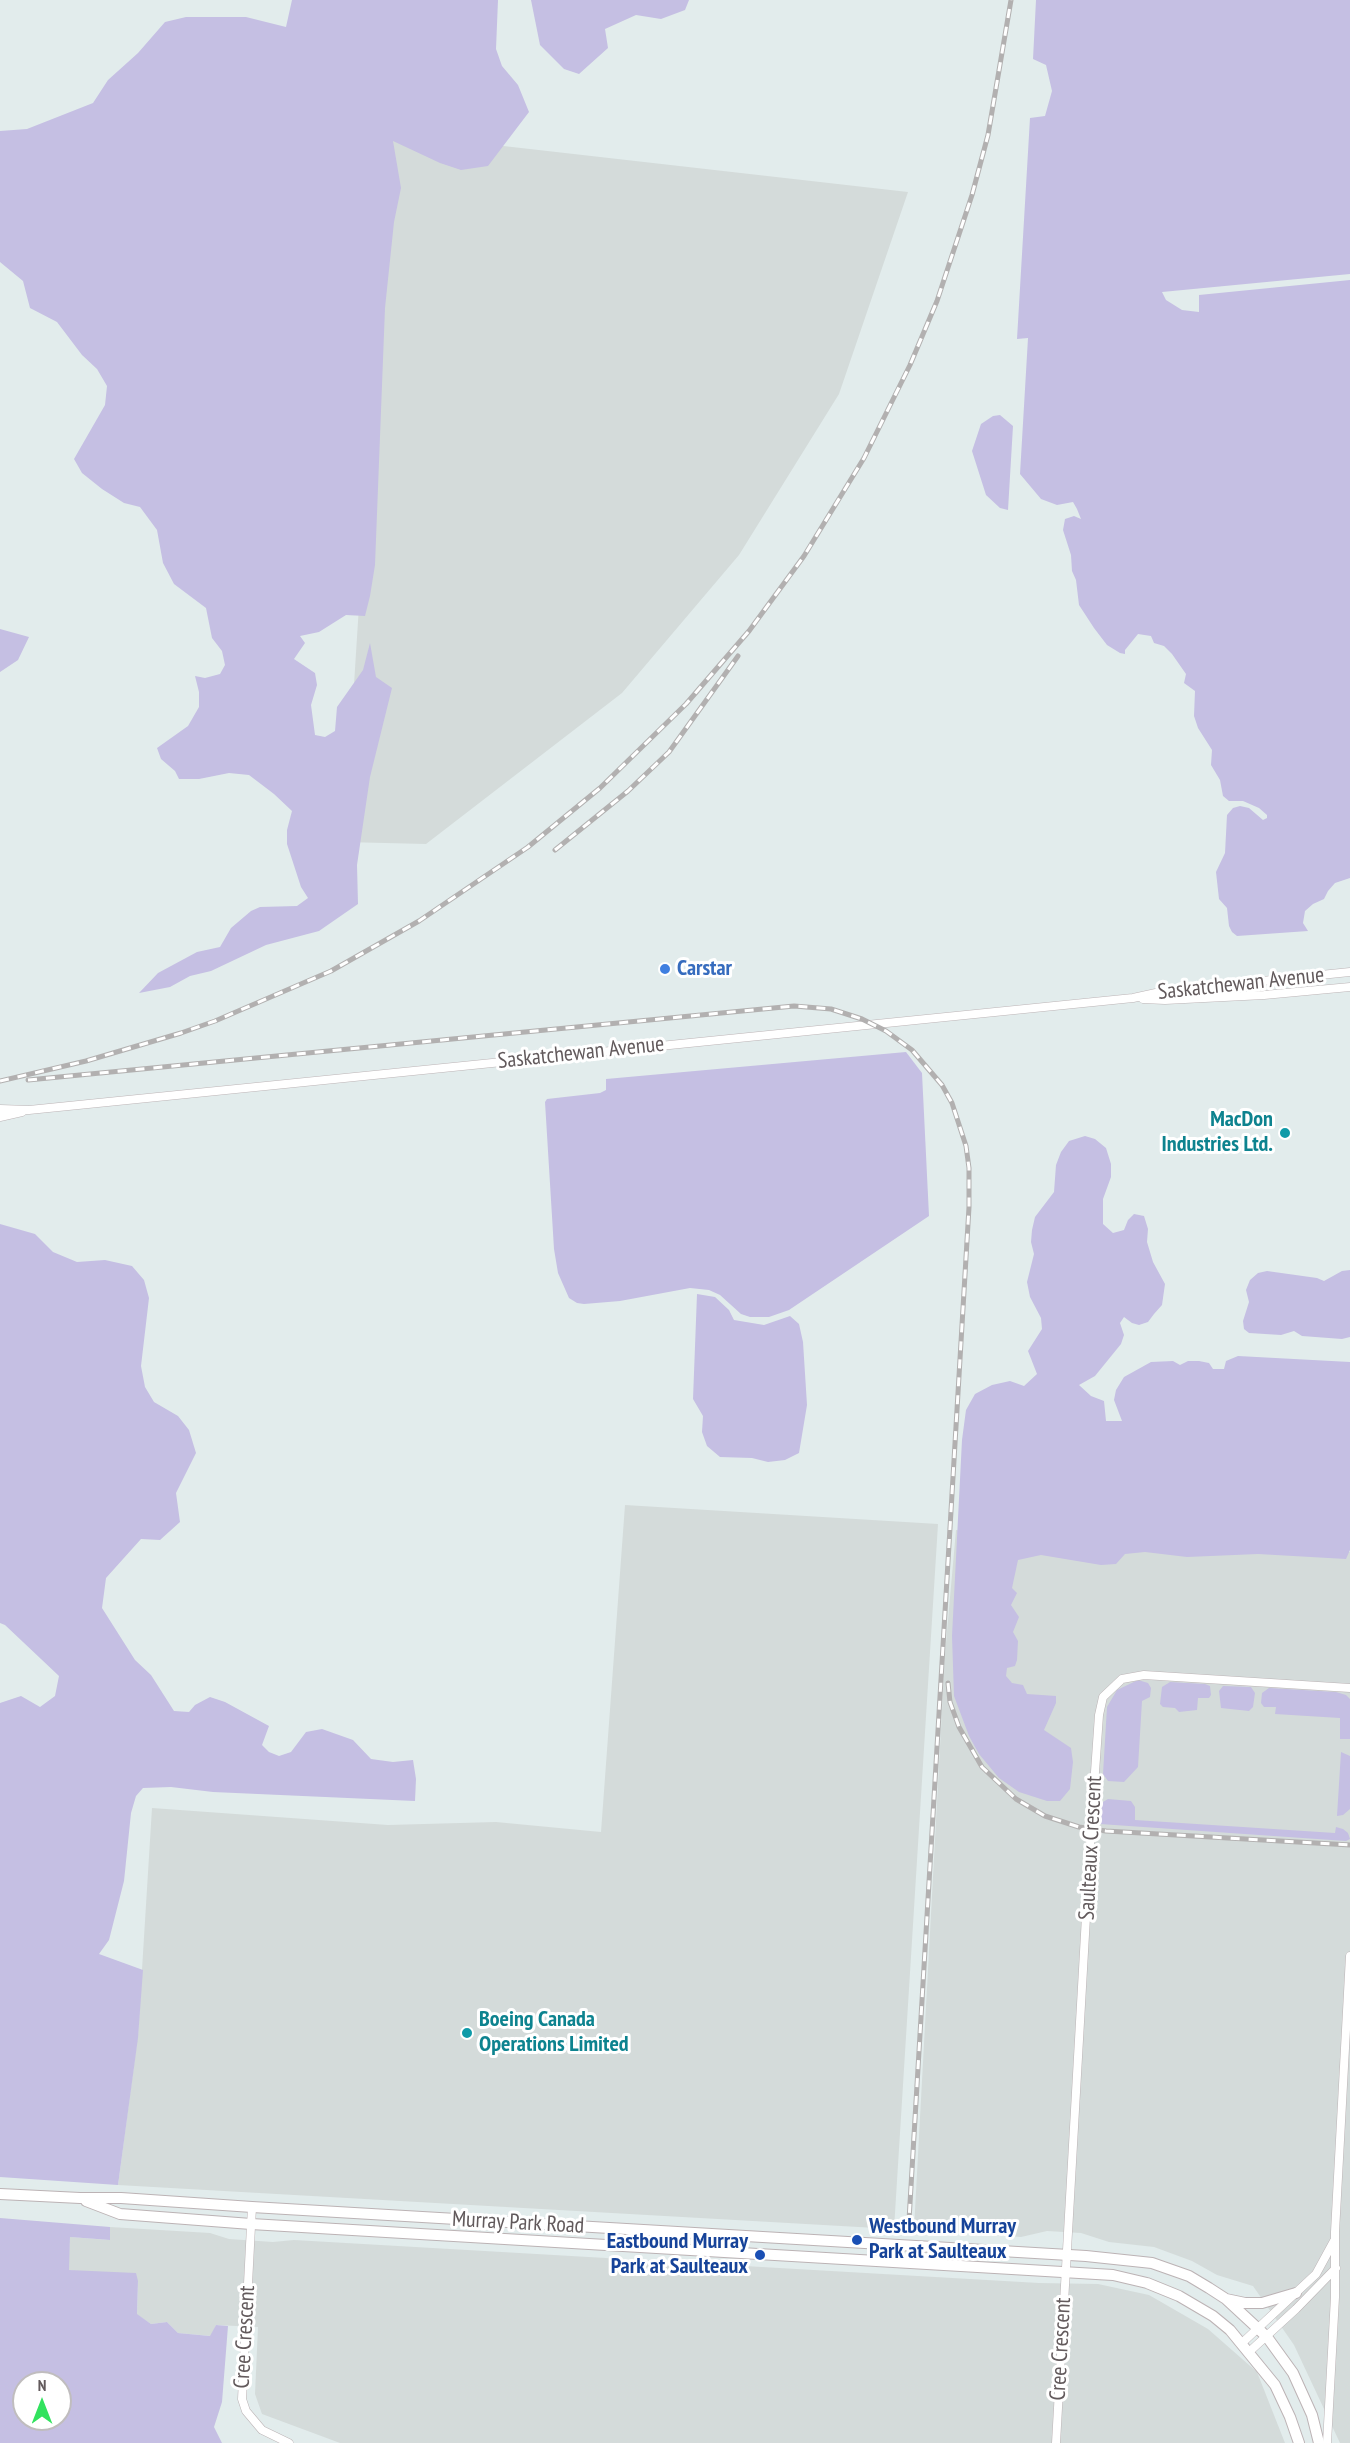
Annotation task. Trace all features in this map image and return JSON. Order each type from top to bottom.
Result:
[{"type":"street","name":"Saskatchewan Avenue","points":[[0,1117],[29,1110],[1132,998],[1165,991],[1350,972]]},
{"type":"street","name":"Saskatchewan Avenue","points":[[1132,998],[1165,1000],[1264,995],[1350,987]]},
{"type":"street","name":"Saskatchewan Avenue","points":[[0,1109],[29,1110]]},
{"type":"street","name":"Saulteaux Crescent","points":[[1067,2255],[1098,1726],[1103,1697],[1122,1679],[1144,1675],[1350,1688]]},
{"type":"street","points":[[1327,2443],[1350,1956]]},
{"type":"street","name":"Murray Park Road","points":[[0,2194],[121,2198],[1067,2255],[1152,2263],[1189,2276],[1226,2299],[1263,2333],[1293,2373],[1312,2415],[1319,2443]]},
{"type":"street","name":"Murray Park Road","points":[[80,2198],[120,2214],[251,2224],[1113,2276],[1147,2283],[1171,2292],[1213,2316],[1246,2348],[1275,2385],[1290,2416],[1299,2443]]},
{"type":"street","name":"Cree Crescent","points":[[252,2207],[242,2398],[246,2411],[262,2430],[289,2443]]},
{"type":"street","points":[[1263,2333],[1296,2293],[1316,2274],[1335,2237]]},
{"type":"street","points":[[848,2260],[866,2243]]},
{"type":"street","name":"Cree Crescent","points":[[1056,2443],[1067,2255]]},
{"type":"street","points":[[1246,2348],[1336,2268]]},
{"type":"street","points":[[1226,2299],[1245,2303],[1262,2303],[1296,2293]]},
{"type":"shaded area","points":[[292,0],[498,0],[496,49],[502,66],[518,85],[529,112],[488,166],[461,170],[393,141],[401,188],[394,222],[385,308],[375,565],[370,596],[365,616],[346,615],[319,632],[300,636],[305,643],[294,659],[315,673],[317,685],[311,705],[315,735],[325,737],[335,731],[337,707],[363,670],[370,643],[376,677],[392,688],[370,777],[357,865],[358,904],[319,931],[266,945],[211,971],[190,976],[170,987],[139,993],[158,973],[197,952],[220,947],[231,928],[251,911],[260,907],[297,906],[308,898],[301,887],[287,844],[287,830],[292,811],[249,775],[229,773],[199,779],[179,779],[175,771],[161,759],[157,748],[188,726],[199,707],[199,692],[195,676],[205,678],[220,674],[225,665],[222,651],[212,638],[206,608],[174,584],[163,563],[157,530],[140,507],[124,503],[102,489],[82,473],[74,459],[105,405],[107,386],[97,369],[82,355],[57,322],[30,308],[23,281],[0,262],[0,131],[27,129],[93,103],[108,80],[138,53],[165,22],[186,17],[246,17],[286,27]]},
{"type":"shaded area","points":[[531,0],[689,0],[685,10],[661,19],[636,15],[605,29],[608,48],[579,74],[564,69],[540,45]]},
{"type":"shaded area","points":[[1036,0],[1350,0],[1350,274],[1162,292],[1166,300],[1182,310],[1199,312],[1199,295],[1350,280],[1350,878],[1335,883],[1324,899],[1305,911],[1303,923],[1308,931],[1237,936],[1232,932],[1227,908],[1219,899],[1216,872],[1225,853],[1227,815],[1233,808],[1240,806],[1249,808],[1263,820],[1267,818],[1267,815],[1259,808],[1243,801],[1229,801],[1223,796],[1220,780],[1211,765],[1212,750],[1198,728],[1194,716],[1195,691],[1184,683],[1186,674],[1172,654],[1164,646],[1154,643],[1151,636],[1138,634],[1125,650],[1125,654],[1120,653],[1107,645],[1094,628],[1079,605],[1071,555],[1063,530],[1065,519],[1074,516],[1081,519],[1077,509],[1073,502],[1057,505],[1041,499],[1020,474],[1028,338],[1017,339],[1030,118],[1045,116],[1052,91],[1046,65],[1033,59]]},
{"type":"shaded area","points":[[389,133],[908,192],[839,394],[739,555],[622,693],[426,844],[344,842]]},
{"type":"shaded area","points":[[1000,415],[1013,426],[1008,510],[1000,508],[986,495],[972,451],[981,424],[993,416]]},
{"type":"shaded area","points":[[0,629],[29,637],[18,660],[0,672]]},
{"type":"shaded area","points":[[906,1052],[922,1073],[929,1216],[789,1310],[769,1317],[750,1317],[741,1314],[720,1295],[709,1290],[690,1288],[620,1301],[584,1304],[569,1298],[558,1273],[554,1249],[545,1102],[547,1099],[600,1093],[606,1090],[606,1079]]},
{"type":"shaded area","points":[[1085,1136],[1095,1139],[1106,1148],[1111,1164],[1111,1177],[1103,1199],[1103,1224],[1113,1233],[1124,1230],[1128,1220],[1134,1214],[1144,1216],[1148,1229],[1147,1242],[1153,1262],[1165,1284],[1162,1305],[1148,1322],[1139,1325],[1124,1317],[1120,1323],[1124,1335],[1121,1344],[1095,1376],[1079,1385],[1091,1396],[1104,1401],[1106,1421],[1122,1421],[1114,1400],[1116,1390],[1124,1377],[1151,1362],[1173,1361],[1180,1365],[1188,1361],[1199,1361],[1209,1363],[1213,1369],[1224,1369],[1226,1361],[1238,1356],[1350,1362],[1350,1550],[1346,1559],[1258,1554],[1187,1557],[1145,1552],[1125,1554],[1116,1564],[1101,1565],[1041,1555],[1018,1560],[1012,1588],[1017,1593],[1011,1605],[1019,1617],[1013,1632],[1018,1641],[1017,1660],[1015,1666],[1007,1668],[1006,1676],[1012,1683],[1023,1685],[1027,1694],[1056,1696],[1056,1703],[1044,1730],[1071,1748],[1073,1762],[1070,1789],[1060,1801],[1047,1801],[1019,1792],[999,1778],[979,1754],[969,1736],[954,1696],[952,1636],[962,1440],[966,1410],[975,1394],[992,1385],[1010,1381],[1024,1386],[1037,1374],[1028,1351],[1042,1329],[1041,1318],[1030,1297],[1027,1282],[1034,1254],[1031,1242],[1032,1230],[1035,1217],[1054,1192],[1056,1165],[1061,1152],[1069,1141]]},
{"type":"shaded area","points":[[0,1224],[35,1234],[53,1252],[77,1262],[105,1260],[132,1266],[144,1280],[149,1298],[141,1366],[145,1387],[154,1402],[178,1416],[189,1430],[196,1453],[176,1493],[180,1522],[160,1540],[141,1539],[106,1578],[102,1608],[135,1660],[151,1675],[174,1711],[189,1712],[195,1705],[210,1697],[225,1702],[269,1726],[262,1745],[269,1752],[279,1756],[291,1752],[306,1732],[322,1729],[353,1740],[371,1759],[393,1762],[413,1760],[416,1779],[415,1801],[213,1792],[171,1787],[143,1788],[136,1796],[131,1813],[124,1881],[109,1940],[99,1954],[143,1970],[138,2038],[118,2185],[0,2177],[0,1703],[21,1696],[40,1707],[55,1696],[59,1676],[5,1625],[0,1623]]},
{"type":"shaded area","points":[[1350,1270],[1350,1337],[1342,1339],[1302,1336],[1294,1331],[1281,1335],[1249,1333],[1244,1329],[1243,1321],[1249,1302],[1246,1290],[1250,1280],[1258,1273],[1267,1271],[1324,1281],[1342,1271]]},
{"type":"shaded area","points":[[697,1294],[715,1297],[729,1310],[734,1320],[764,1325],[790,1316],[799,1324],[803,1342],[807,1405],[799,1453],[785,1460],[768,1462],[752,1458],[720,1457],[707,1446],[702,1432],[703,1416],[693,1399]]},
{"type":"shaded area","points":[[625,1505],[938,1524],[894,2229],[118,2185],[138,2034],[152,1808],[388,1825],[496,1822],[601,1832]]},
{"type":"shaded area","points":[[956,1530],[1350,1552],[1350,2443],[1340,2443],[1294,2345],[1253,2286],[1217,2275],[1192,2261],[1154,2247],[1109,2242],[1081,2233],[1047,2231],[1021,2237],[914,2229],[945,1654]]},
{"type":"shaded area","points":[[1138,1680],[1148,1683],[1151,1688],[1150,1697],[1142,1701],[1138,1767],[1124,1782],[1108,1781],[1103,1774],[1107,1707],[1117,1690]]},
{"type":"shaded area","points":[[1170,1682],[1205,1684],[1210,1686],[1211,1695],[1209,1698],[1198,1698],[1197,1710],[1179,1712],[1175,1708],[1163,1707],[1160,1704],[1162,1687]]},
{"type":"shaded area","points":[[1223,1686],[1251,1687],[1255,1693],[1253,1707],[1249,1711],[1221,1708],[1219,1691]]},
{"type":"shaded area","points":[[1269,1688],[1336,1692],[1346,1695],[1350,1699],[1350,1739],[1340,1739],[1340,1718],[1275,1714],[1276,1707],[1264,1707],[1261,1703],[1262,1693]]},
{"type":"shaded area","points":[[1341,1752],[1350,1756],[1350,1809],[1343,1815],[1337,1816]]},
{"type":"shaded area","points":[[1108,1799],[1131,1801],[1135,1807],[1135,1820],[1335,1833],[1336,1827],[1348,1833],[1350,1839],[1346,1841],[1100,1824],[1101,1806]]},
{"type":"shaded area","points":[[0,2218],[110,2227],[110,2240],[70,2237],[69,2270],[136,2273],[138,2281],[137,2314],[151,2324],[167,2322],[178,2333],[210,2336],[216,2325],[228,2326],[222,2402],[214,2427],[222,2443],[0,2443]]},
{"type":"shaded area","points":[[110,2227],[210,2233],[229,2239],[273,2242],[294,2240],[1039,2283],[1098,2284],[1149,2295],[1208,2329],[1257,2372],[1285,2443],[340,2443],[262,2414],[255,2394],[258,2327],[216,2325],[211,2336],[178,2333],[167,2322],[151,2324],[137,2315],[138,2281],[68,2270],[70,2237],[109,2240]]},
{"type":"railway","points":[[0,1081],[86,1061],[181,1033],[215,1021],[331,971],[419,921],[528,847],[600,788],[686,704],[749,631],[804,556],[864,458],[910,365],[937,301],[972,195],[988,135],[1011,0]]},
{"type":"railway","points":[[555,850],[628,791],[669,752],[738,656]]},
{"type":"railway","points":[[28,1080],[794,1006],[831,1009],[862,1019],[886,1031],[912,1050],[942,1085],[952,1103],[966,1146],[969,1168],[969,1207],[909,2220]]},
{"type":"railway","points":[[948,1683],[950,1702],[959,1727],[982,1767],[1016,1799],[1045,1816],[1079,1827],[1106,1831],[1350,1845]]},
{"type":"place","name":"Carstar","points":[[665,969]]},
{"type":"place","name":"MacDon Industries Ltd.","points":[[1285,1133]]},
{"type":"place","name":"Boeing Canada Operations Limited","points":[[467,2033]]},
{"type":"place","name":"Westbound Murray Park at Saulteaux","points":[[857,2240]]},
{"type":"place","name":"Eastbound Murray Park at Saulteaux","points":[[760,2255]]}]
